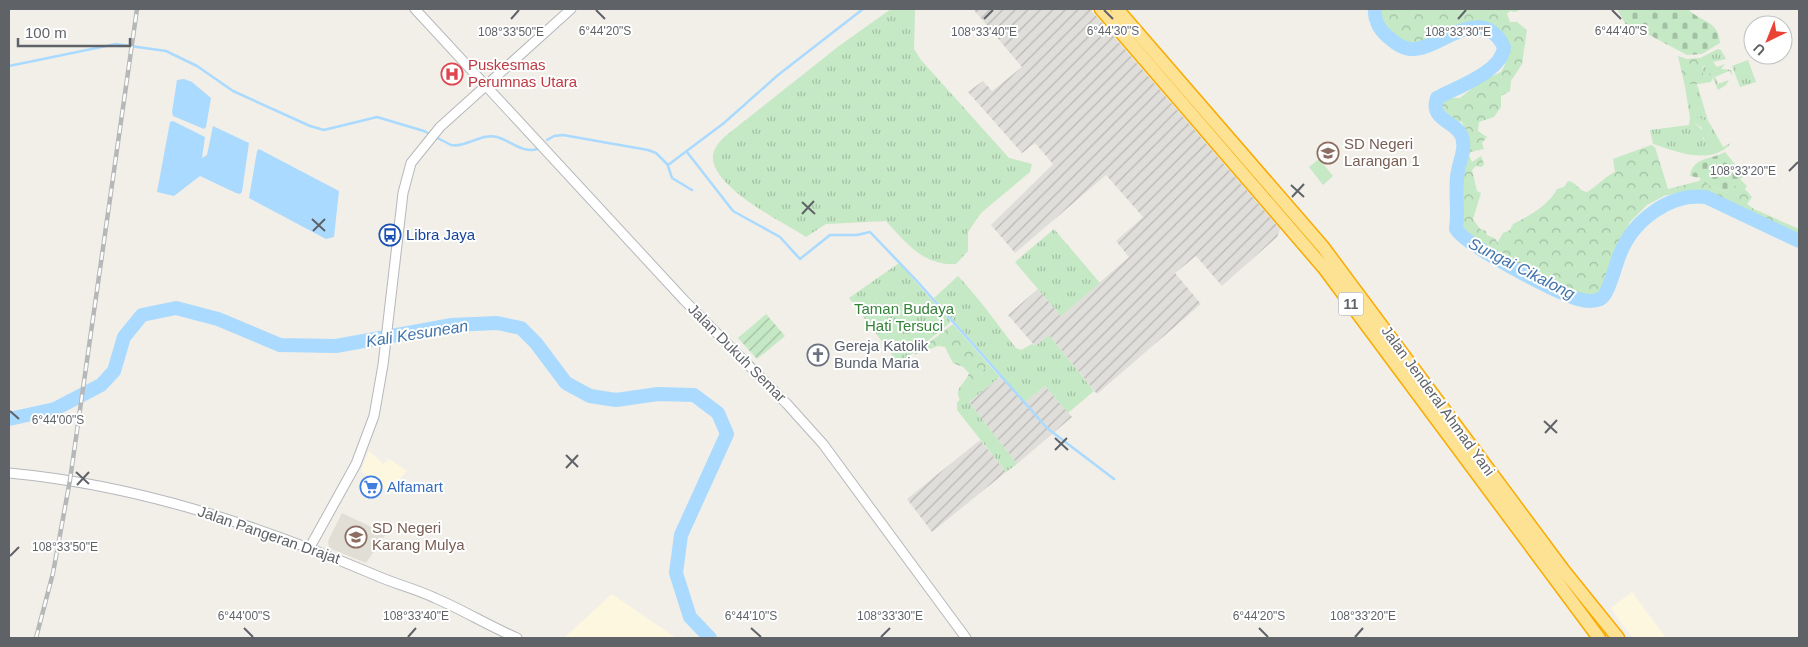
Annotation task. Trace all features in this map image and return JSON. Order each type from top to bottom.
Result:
[{"type":"highway","name":"Jalan Jenderal Ahmad Yani","points":[[1101,9],[1324,268],[1600,638]]},
{"type":"highway","name":"Jalan Jenderal Ahmad Yani","points":[[1117,9],[1323,247],[1564,571],[1618,638]]},
{"type":"street","name":"Jalan Dukuh Semar","points":[[415,9],[684,300],[787,404],[823,444],[966,638]]},
{"type":"street","points":[[310,547],[356,464],[374,416],[383,365],[407,171],[414,157],[436,131],[571,9]]},
{"type":"street","name":"Jalan Pangeran Drajat","points":[[9,473],[104,485],[158,498],[310,547],[382,578],[435,597],[517,638]]},
{"type":"shaded area","points":[[973,9],[1090,9],[1280,229],[1277,237],[1222,286],[1196,256],[1175,273],[1201,304],[1097,394],[1049,335],[1035,346],[1008,315],[1038,289],[1061,316],[1129,257],[1116,241],[1143,217],[1106,175],[1015,253],[991,225],[1053,164],[1035,143],[1022,153],[968,92],[983,81],[992,91],[1022,67]]},
{"type":"shaded area","points":[[1002,376],[1025,402],[1045,386],[1072,417],[1017,464],[969,402]]},
{"type":"shaded area","points":[[980,440],[1006,472],[932,532],[907,499]]},
{"type":"shaded area","points":[[369,451],[383,464],[389,459],[407,471],[393,486],[395,488],[390,494],[361,471]]},
{"type":"shaded area","name":"SD Negeri Karang Mulya","points":[[342,513],[386,534],[366,563],[329,548],[328,541]]},
{"type":"shaded area","points":[[1632,592],[1666,638],[1633,638],[1618,619],[1611,608]]},
{"type":"shaded area","points":[[612,594],[676,638],[564,638]]},
{"type":"green space","points":[[891,9],[915,9],[914,49],[921,60],[1009,158],[1032,164],[1030,172],[981,213],[968,232],[968,251],[956,264],[934,261],[916,252],[886,221],[826,224],[806,237],[766,213],[735,191],[723,179],[715,167],[713,155],[723,138],[839,46]]},
{"type":"green space","points":[[1378,9],[1522,9],[1515,12],[1510,11],[1507,14],[1510,22],[1517,22],[1527,30],[1522,64],[1511,81],[1510,91],[1501,96],[1501,107],[1494,117],[1479,122],[1478,131],[1487,137],[1482,143],[1484,149],[1471,152],[1469,155],[1472,162],[1481,156],[1484,164],[1482,167],[1476,166],[1472,170],[1477,191],[1481,193],[1473,219],[1480,229],[1496,239],[1497,243],[1503,233],[1510,230],[1513,224],[1538,210],[1557,189],[1564,187],[1568,181],[1587,192],[1615,172],[1613,159],[1651,145],[1655,147],[1668,189],[1699,181],[1728,193],[1740,179],[1747,186],[1745,189],[1752,197],[1747,204],[1799,229],[1799,237],[1710,194],[1682,192],[1666,195],[1647,205],[1630,222],[1618,246],[1602,293],[1588,298],[1557,286],[1525,266],[1484,248],[1460,230],[1461,202],[1458,184],[1467,150],[1467,135],[1462,122],[1446,119],[1438,102],[1441,98],[1460,98],[1480,82],[1501,72],[1507,58],[1504,43],[1491,29],[1483,26],[1473,26],[1445,32],[1425,43],[1415,45],[1407,43],[1389,30],[1381,19]]},
{"type":"green space","points":[[1617,9],[1688,9],[1712,25],[1719,35],[1720,43],[1702,54],[1687,55],[1640,30],[1630,32]]},
{"type":"green space","points":[[1718,49],[1721,50],[1726,59],[1713,62],[1717,67],[1725,64],[1721,69],[1731,70],[1733,76],[1729,71],[1715,77],[1718,84],[1729,80],[1726,85],[1718,90],[1711,73],[1704,77],[1702,68],[1705,66],[1700,58]]},
{"type":"green space","points":[[1678,56],[1687,59],[1700,58],[1705,64],[1702,68],[1704,77],[1711,73],[1713,78],[1711,82],[1692,85],[1689,83],[1685,87]]},
{"type":"green space","points":[[1743,62],[1743,65],[1750,65],[1756,82],[1740,87],[1732,66]]},
{"type":"green space","points":[[1689,83],[1696,84],[1698,87],[1708,121],[1699,118],[1694,122],[1702,130],[1703,139],[1706,139],[1712,127],[1723,147],[1731,143],[1723,150],[1714,154],[1694,155],[1653,144],[1650,130],[1689,125],[1690,118],[1685,87]]},
{"type":"green space","points":[[1695,117],[1708,121],[1712,127],[1706,139],[1702,137],[1702,128],[1694,122]]},
{"type":"green space","points":[[1725,152],[1745,174],[1728,193],[1699,181],[1701,178],[1690,176],[1695,165],[1699,162]]},
{"type":"green space","points":[[1319,159],[1333,176],[1323,185],[1309,167]]},
{"type":"green space","points":[[1054,229],[1100,283],[1061,316],[1015,262]]},
{"type":"green space","name":"Taman Budaya Hati Tersuci","points":[[899,263],[951,322],[899,364],[849,298]]},
{"type":"green space","points":[[958,276],[981,302],[1016,348],[1021,350],[1032,344],[1035,346],[1049,335],[1094,391],[1068,413],[1045,386],[1025,402],[934,298]]},
{"type":"green space","points":[[766,314],[785,336],[757,359],[738,338]]},
{"type":"green space","points":[[953,324],[988,364],[960,400],[958,396],[959,389],[969,373],[963,367],[953,363],[945,347],[938,346],[913,355]]},
{"type":"green space","points":[[988,364],[1000,377],[969,402],[1017,464],[1006,472],[957,410],[957,403]]},
{"type":"water","points":[[184,79],[192,82],[211,98],[206,127],[204,129],[173,116],[177,80]]},
{"type":"water","points":[[173,121],[205,137],[202,158],[207,155],[213,126],[249,143],[242,192],[240,194],[200,176],[174,196],[157,192],[170,122]]},
{"type":"water","points":[[259,149],[339,191],[334,237],[326,239],[249,198],[257,151]]},
{"type":"waterway","points":[[547,140],[554,136],[563,135],[648,150],[656,153],[668,165],[724,123],[778,75],[863,9]]},
{"type":"waterway","name":"Sungai Cikalong","points":[[1375,9],[1376,20],[1387,36],[1401,46],[1410,49],[1421,48],[1472,28],[1484,28],[1495,34],[1504,47],[1496,64],[1477,78],[1437,98],[1436,106],[1440,116],[1455,127],[1463,141],[1457,178],[1456,229],[1463,237],[1512,268],[1567,295],[1589,301],[1598,300],[1606,292],[1626,242],[1643,220],[1666,205],[1692,197],[1706,197],[1799,241]]},
{"type":"waterway","points":[[9,66],[116,44],[166,51],[197,66],[233,91],[310,126],[324,130],[377,117],[424,131],[451,145],[491,136],[527,150],[537,149]]},
{"type":"waterway","points":[[687,152],[733,211],[780,237],[800,259],[830,235],[857,235],[870,232],[916,280],[1047,428],[1114,479]]},
{"type":"waterway","points":[[668,166],[672,178],[692,190]]},
{"type":"waterway","name":"Kali Kesunean","points":[[9,419],[55,409],[101,385],[114,371],[124,337],[142,315],[176,308],[218,319],[280,345],[336,346],[452,325],[497,323],[521,328],[536,343],[566,383],[590,396],[616,400],[658,394],[694,395],[718,413],[727,434],[681,535],[676,573],[690,617],[710,638]]},
{"type":"railway","points":[[36,638],[53,573],[70,480],[137,9]]},
{"type":"place","name":"Puskesmas Perumnas Utara","points":[[452,74]]},
{"type":"place","name":"SD Negeri Larangan 1","points":[[1328,153]]},
{"type":"place","name":"Libra Jaya","points":[[390,235]]},
{"type":"place","name":"Gereja Katolik Bunda Maria","points":[[818,355]]},
{"type":"place","name":"Alfamart","points":[[371,487]]},
{"type":"place","name":"SD Negeri Karang Mulya","points":[[356,537]]}]
